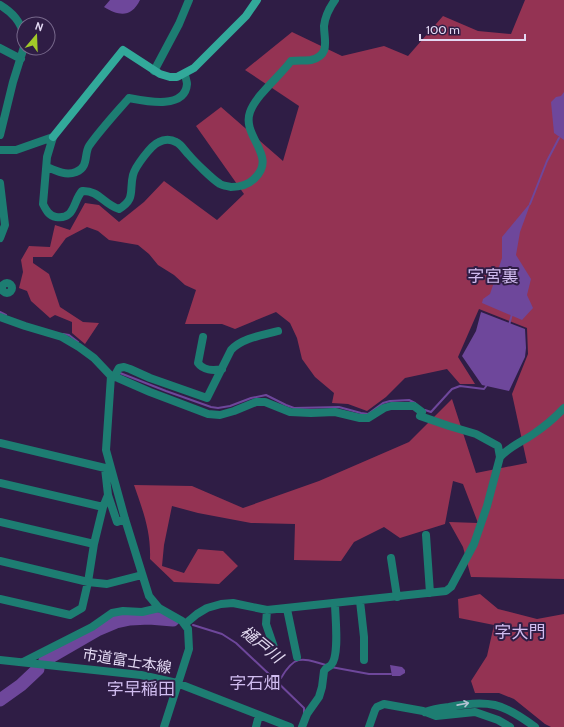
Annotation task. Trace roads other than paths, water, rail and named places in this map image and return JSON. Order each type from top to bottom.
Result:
[{"type":"street","points":[[154,71],[179,24],[189,0]]},
{"type":"street","points":[[257,0],[246,16],[194,68],[177,77],[170,77],[154,71],[123,50],[53,137],[47,157],[43,204],[52,216],[65,217],[71,213],[75,201],[82,191],[89,190],[96,193],[112,207],[119,209],[130,199],[133,174],[148,152],[158,142],[169,140],[178,142],[194,160],[220,184],[236,187],[250,182],[258,176],[262,166],[263,156],[249,126],[249,113],[263,93],[291,60],[311,60],[321,55],[325,48],[326,42],[324,26],[327,15],[335,0]]},
{"type":"street","points":[[0,5],[9,10],[16,18]]},
{"type":"street","points":[[0,48],[21,59]]},
{"type":"street","points":[[0,135],[13,82],[22,56]]},
{"type":"street","points":[[47,167],[57,172],[68,174],[77,172],[84,166],[88,147],[129,98],[150,102],[175,101],[183,94],[187,84],[185,74]]},
{"type":"street","points":[[0,150],[16,150],[53,137]]},
{"type":"street","points":[[0,183],[1,202],[5,225],[0,238]]},
{"type":"street","points":[[0,317],[62,337],[94,358],[112,376],[208,414],[220,415],[256,402],[265,402],[290,412],[311,414],[335,412],[360,418],[368,418],[384,408],[392,406],[414,406],[422,412],[420,416],[476,434],[498,446],[500,457],[487,506],[474,544],[458,576],[451,587],[446,591],[287,609],[267,610],[233,603],[221,604],[207,608],[185,624]]},
{"type":"street","points":[[164,727],[189,649],[188,629],[182,621],[159,608],[149,596],[125,519],[106,450],[112,376],[119,368],[124,367],[150,378],[207,398],[231,350],[236,345],[256,337],[278,331]]},
{"type":"street","points":[[203,337],[198,363],[199,366],[209,369],[222,369]]},
{"type":"street","points":[[500,457],[506,451],[531,436],[550,422],[564,408]]},
{"type":"street","points":[[0,443],[105,468],[108,495],[116,522],[125,519]]},
{"type":"street","points":[[0,483],[103,507]]},
{"type":"street","points":[[0,599],[70,616],[82,608],[94,544],[103,507],[108,495]]},
{"type":"street","points":[[0,522],[94,544]]},
{"type":"street","points":[[426,535],[430,593]]},
{"type":"street","points":[[391,558],[397,597]]},
{"type":"street","points":[[0,561],[88,582],[107,584],[142,575]]},
{"type":"street","points":[[360,601],[364,637],[364,660]]},
{"type":"street","points":[[302,727],[307,714],[319,697],[324,671],[331,665],[335,652],[335,603]]},
{"type":"street","points":[[23,662],[92,627],[112,613],[123,611],[142,612],[159,608]]},
{"type":"street","points":[[287,609],[297,657]]},
{"type":"street","points":[[267,610],[266,624],[276,653]]},
{"type":"street","name":"市道富士本線","points":[[0,660],[140,674],[177,683],[290,727]]},
{"type":"street","points":[[425,712],[472,702],[485,702],[505,708],[535,727]]},
{"type":"street","points":[[369,727],[375,710],[377,707],[384,704],[425,712],[436,716],[475,712],[498,720],[510,727]]},
{"type":"street","points":[[256,727],[259,716]]},
{"type":"waterway","points":[[530,204],[547,161],[559,138]]},
{"type":"waterway","points":[[0,312],[6,315]]},
{"type":"waterway","points":[[509,325],[512,314]]},
{"type":"waterway","points":[[63,334],[69,335],[78,342]]},
{"type":"waterway","points":[[120,373],[166,391],[211,407],[218,408],[230,406],[251,398],[266,395],[294,408],[339,407],[368,414],[383,403],[390,401],[409,400],[415,403]]},
{"type":"waterway","points":[[425,410],[431,412],[452,389],[460,386],[484,389],[487,385]]},
{"type":"waterway","name":"樋戸川","points":[[45,660],[97,630],[116,622],[130,619],[149,618],[173,620]]},
{"type":"waterway","name":"樋戸川","points":[[193,625],[222,634],[236,643],[270,675],[281,678],[286,670],[295,661],[300,660],[326,665]]},
{"type":"waterway","name":"樋戸川","points":[[331,667],[369,674],[391,674]]},
{"type":"waterway","name":"樋戸川","points":[[0,700],[21,685],[38,669]]},
{"type":"waterway","points":[[271,676],[304,708],[304,713]]},
{"type":"district","name":"字宮裏","points":[[493,276]]},
{"type":"district","name":"字大門","points":[[520,632]]},
{"type":"district","name":"字石畑","points":[[255,683]]},
{"type":"district","name":"字早稲田","points":[[141,689]]}]
